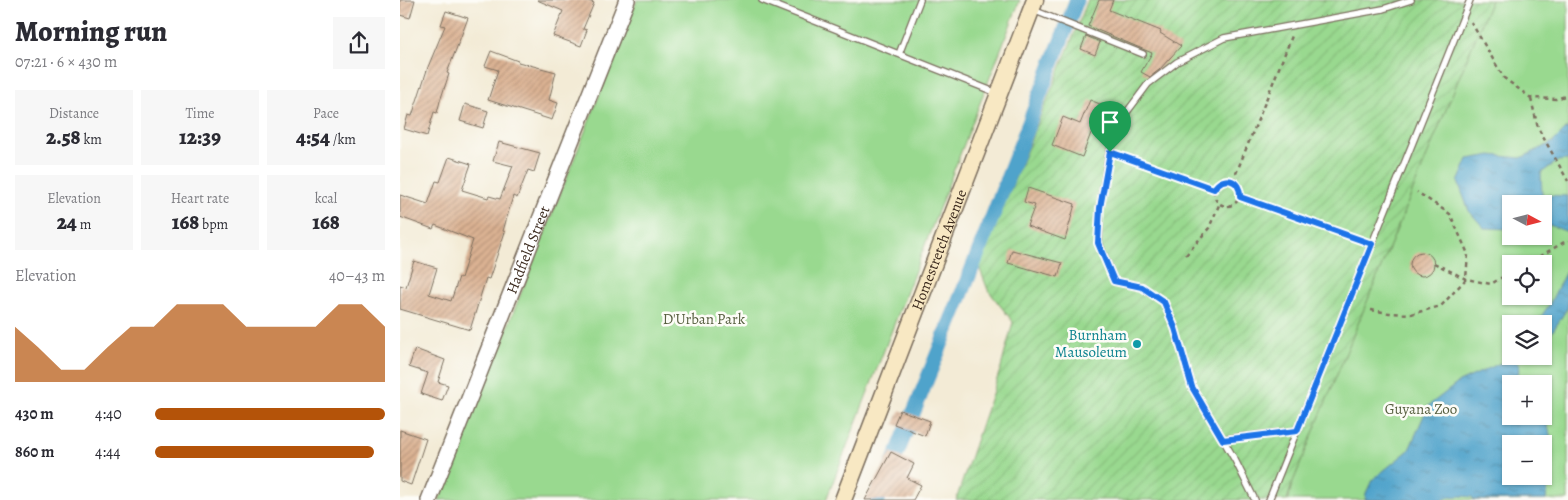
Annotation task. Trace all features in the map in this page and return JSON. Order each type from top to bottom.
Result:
[{"type":"main road","name":"Homestretch Avenue","points":[[842,500],[1034,5]]},
{"type":"street","name":"Hadfield Street","points":[[429,500],[627,0]]},
{"type":"lane","points":[[762,0],[1000,94]]},
{"type":"lane","points":[[899,54],[920,0]]},
{"type":"lane","points":[[1255,500],[1192,387],[1175,328],[1164,302],[1142,287],[1114,281],[1098,243],[1100,208],[1110,152],[1121,120],[1148,84],[1177,62],[1224,38],[1383,9],[1412,0]]},
{"type":"lane","points":[[1269,500],[1470,0]]},
{"type":"lane","points":[[1034,5],[1058,19],[1143,54]]},
{"type":"lane","points":[[1223,440],[1297,431]]},
{"type":"path","points":[[1465,12],[1504,78],[1531,98],[1556,98],[1568,95]]},
{"type":"path","points":[[1233,181],[1297,25]]},
{"type":"path","points":[[1531,98],[1538,128],[1568,181]]},
{"type":"path","points":[[1110,152],[1214,189]]},
{"type":"path","points":[[1224,180],[1233,181],[1239,188],[1240,197],[1238,201],[1231,206],[1219,204],[1214,198],[1214,189],[1224,180]]},
{"type":"path","points":[[1371,310],[1411,314],[1441,306],[1466,279],[1468,254],[1450,214],[1417,192]]},
{"type":"path","points":[[1240,197],[1372,244]]},
{"type":"path","points":[[1186,255],[1209,228],[1219,204]]},
{"type":"path","points":[[1542,255],[1568,240]]},
{"type":"path","points":[[1434,263],[1466,279],[1491,284],[1502,277]]},
{"type":"green space","name":"D'Urban Park","points":[[637,0],[1020,0],[826,500],[439,500]]},
{"type":"green space","points":[[1088,0],[1491,0],[1287,500],[956,500],[1001,367],[1013,322],[988,290],[979,267]]},
{"type":"green space","name":"Guyana Zoo","points":[[1491,0],[1568,0],[1568,500],[1288,500],[1292,484]]},
{"type":"water","points":[[1568,127],[1568,160],[1558,161],[1541,173],[1542,195],[1502,195],[1502,229],[1484,228],[1469,211],[1458,182],[1468,159],[1491,155],[1521,158],[1553,142]]},
{"type":"water","points":[[1552,195],[1568,196],[1568,232],[1552,226]]},
{"type":"water","points":[[1568,267],[1568,307],[1552,332],[1552,315],[1542,315],[1549,305],[1552,305],[1552,299]]},
{"type":"water","points":[[1502,362],[1502,365],[1519,365],[1518,375],[1502,375],[1502,425],[1548,425],[1550,435],[1502,435],[1502,485],[1548,485],[1546,500],[1474,500],[1472,497],[1460,496],[1442,500],[1365,500],[1372,480],[1409,450],[1428,406],[1459,382]]},
{"type":"building","points":[[400,0],[415,0],[410,18],[400,15]]},
{"type":"building","points":[[537,0],[586,0],[594,3],[583,29],[587,30],[581,46],[553,36],[563,11]]},
{"type":"building","points":[[1099,0],[1113,0],[1109,10],[1161,31],[1160,33],[1181,46],[1150,77],[1141,72],[1152,53],[1088,26]]},
{"type":"building","points":[[446,11],[468,18],[447,73],[449,74],[437,113],[434,112],[427,136],[404,129],[408,115],[412,116],[428,67],[445,26],[441,25]]},
{"type":"building","points":[[1086,36],[1100,42],[1095,55],[1081,49]]},
{"type":"building","points":[[491,51],[518,62],[556,72],[549,100],[558,103],[552,120],[488,100],[498,70],[485,66]]},
{"type":"building","points":[[1090,100],[1115,110],[1110,122],[1097,117],[1082,157],[1052,145],[1063,117],[1080,124]]},
{"type":"building","points":[[465,104],[488,111],[483,128],[460,121]]},
{"type":"building","points":[[499,142],[540,153],[534,172],[528,170],[517,198],[513,196],[503,231],[505,232],[489,279],[486,278],[470,330],[400,309],[400,285],[406,287],[414,261],[437,268],[429,294],[451,301],[459,277],[461,278],[473,240],[435,225],[433,229],[400,217],[400,195],[428,204],[436,181],[440,182],[449,157],[471,164],[462,190],[488,198],[489,196],[500,199],[513,166],[493,161]]},
{"type":"building","points":[[1028,188],[1075,204],[1065,240],[1027,226],[1035,205],[1024,202]]},
{"type":"building","points":[[1012,250],[1062,263],[1058,277],[1008,263]]},
{"type":"building","points":[[1422,252],[1431,255],[1434,264],[1431,273],[1422,276],[1413,273],[1410,264],[1413,255]]},
{"type":"building","points":[[415,349],[445,360],[438,382],[448,385],[442,401],[421,394],[428,373],[409,367]]},
{"type":"building","points":[[900,410],[930,421],[925,436],[894,424]]},
{"type":"building","points":[[400,430],[426,439],[411,485],[400,481]]},
{"type":"building","points":[[891,452],[914,464],[907,478],[921,485],[913,500],[865,500]]},
{"type":"waterway","points":[[878,500],[971,271],[1077,0]]},
{"type":"place","name":"Burnham Mausoleum","points":[[1137,344]]},
{"type":"route","points":[[1110,152],[1214,189],[1216,185],[1224,180],[1233,181],[1239,188],[1240,197],[1372,244],[1297,431],[1223,440],[1192,387],[1175,328],[1164,302],[1142,287],[1114,281],[1098,243],[1100,208],[1110,152]]}]
